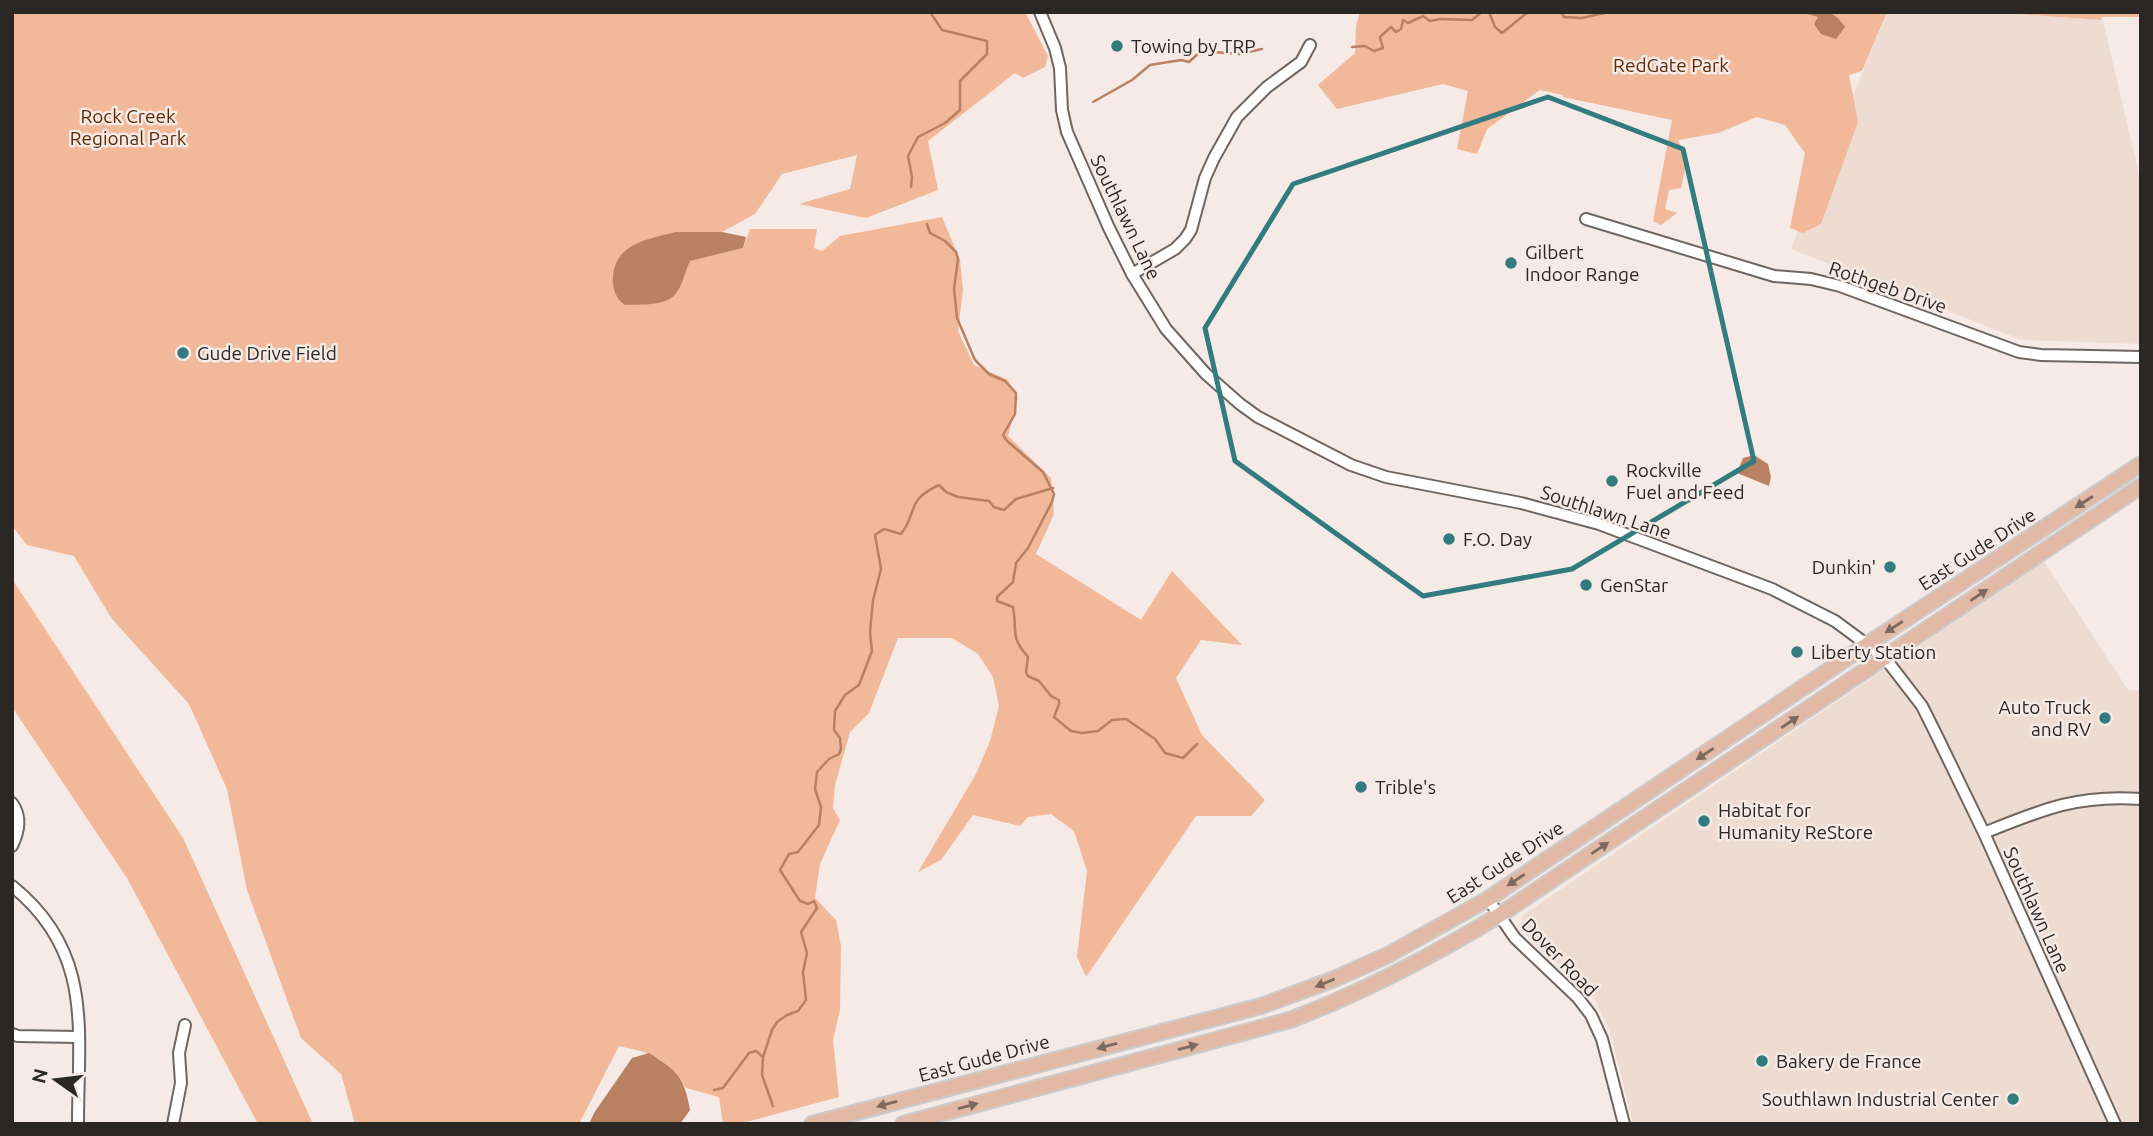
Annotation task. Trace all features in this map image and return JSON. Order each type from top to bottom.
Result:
[{"type":"main road","name":"East Gude Drive","points":[[812,1124],[1261,1006],[1332,980],[1388,955],[1488,899],[2141,464]]},
{"type":"main road","name":"East Gude Drive","points":[[903,1124],[1290,1020],[1383,981],[1499,916],[2141,486]]},
{"type":"street","name":"Southlawn Lane","points":[[1040,12],[1060,68],[1062,110],[1068,132],[1109,229],[1132,274],[1166,329],[1206,374],[1240,404],[1258,417],[1351,465],[1386,477],[1521,503],[1599,524],[1787,596],[1835,621],[1885,658],[1922,706],[1984,833],[2115,1124]]},
{"type":"street","points":[[1132,274],[1175,249],[1185,239],[1193,225],[1205,178],[1237,117],[1268,87],[1301,62],[1310,45]]},
{"type":"street","name":"Rothgeb Drive","points":[[1586,219],[1774,276],[1811,279],[1840,286],[2019,352],[2141,358]]},
{"type":"street","points":[[1984,833],[2064,803],[2115,797],[2141,799]]},
{"type":"street","points":[[12,803],[17,810],[19,823],[12,846]]},
{"type":"street","points":[[12,886],[50,924],[69,961],[76,987],[78,1124]]},
{"type":"street","name":"Dover Road","points":[[1488,899],[1515,938],[1578,998],[1591,1015],[1602,1039],[1624,1124]]},
{"type":"street","points":[[173,1124],[181,1083],[179,1052],[185,1025]]},
{"type":"street","points":[[12,1034],[78,1037]]},
{"type":"highlighted area","points":[[1548,97],[1683,149],[1754,461],[1572,569],[1423,596],[1235,461],[1205,328],[1293,184]]},
{"type":"shaded area","points":[[1800,12],[1831,13],[1845,27],[1836,39],[1821,34],[1814,24],[1818,17]]},
{"type":"shaded area","points":[[1887,12],[1990,12],[2100,20],[2102,17],[2141,182],[2141,344],[2022,340],[1791,249]]},
{"type":"shaded area","points":[[676,232],[722,232],[746,237],[743,248],[690,261],[673,297],[653,304],[625,305],[617,296],[613,284],[615,265],[620,256],[636,244]]},
{"type":"shaded area","points":[[1754,455],[1768,464],[1771,477],[1769,486],[1737,473],[1743,458]]},
{"type":"shaded area","points":[[2044,561],[2128,690],[2141,691],[2141,1124],[1633,1124],[1613,1043],[1595,1000],[1579,980],[1539,949],[1525,933],[1520,925],[1523,915]]},
{"type":"shaded area","points":[[649,1053],[666,1064],[682,1082],[690,1110],[680,1124],[589,1124],[632,1058]]},
{"type":"green space","name":"Rock Creek Regional Park","points":[[12,12],[1025,12],[1048,56],[1045,67],[1023,78],[1015,73],[928,141],[938,190],[866,218],[799,204],[850,189],[857,155],[782,174],[755,214],[722,232],[676,232],[677,293],[689,261],[743,248],[750,229],[817,229],[814,248],[822,251],[840,236],[942,217],[960,260],[963,290],[958,331],[974,365],[1008,380],[1018,398],[1008,436],[1051,478],[1054,514],[1036,554],[1141,620],[1172,571],[1242,645],[1201,640],[1176,678],[1202,735],[1265,800],[1251,816],[1196,816],[1086,977],[1077,957],[1087,871],[1074,831],[1051,814],[1028,817],[1020,826],[973,815],[941,860],[918,872],[976,774],[990,741],[999,706],[993,677],[978,654],[952,638],[898,638],[869,713],[850,732],[835,785],[833,808],[840,820],[820,864],[815,898],[836,920],[841,946],[840,1010],[833,1040],[839,1097],[739,1124],[723,1124],[719,1097],[686,1088],[672,1069],[658,1058],[619,1046],[579,1124],[355,1124],[341,1074],[301,1038],[247,890],[227,789],[189,704],[112,619],[74,556],[27,545],[12,526]]},
{"type":"green space","name":"RedGate Park","points":[[1360,12],[1887,12],[1862,71],[1849,75],[1858,122],[1821,224],[1803,233],[1790,228],[1805,153],[1785,125],[1757,117],[1718,133],[1678,140],[1687,161],[1681,188],[1669,190],[1665,209],[1677,213],[1661,225],[1653,221],[1672,120],[1540,90],[1487,129],[1477,154],[1457,149],[1468,91],[1443,84],[1337,109],[1318,85],[1355,53],[1356,26]]},
{"type":"green space","points":[[1990,12],[2141,12],[2141,17],[2102,17],[2100,20]]},
{"type":"green space","points":[[12,579],[183,838],[313,1124],[258,1124],[127,878],[12,707]]},
{"type":"waterway","points":[[911,187],[908,156],[918,137],[945,123],[960,110],[960,81],[987,54],[987,41],[942,30],[930,12]]},
{"type":"waterway","points":[[1352,47],[1365,46],[1374,51],[1383,48],[1380,37],[1391,27],[1396,32],[1401,29],[1403,20],[1408,23],[1423,16],[1430,21],[1472,20],[1482,12]]},
{"type":"waterway","points":[[1489,12],[1495,27],[1502,33],[1528,12]]},
{"type":"waterway","points":[[1561,12],[1564,17],[1582,18],[1609,12]]},
{"type":"waterway","points":[[1093,102],[1132,80],[1150,65],[1181,60],[1189,62],[1201,51],[1239,54],[1262,49]]},
{"type":"waterway","points":[[927,224],[930,233],[945,241],[956,252],[958,259],[954,289],[957,318],[975,360],[989,374],[1005,381],[1016,393],[1015,414],[1003,435],[1043,472],[1054,494],[1028,548],[1016,563],[1013,582],[997,597],[997,601],[1013,607],[1016,638],[1028,657],[1028,676],[1039,681],[1051,696],[1059,700],[1054,717],[1071,731],[1098,731],[1112,720],[1126,719],[1155,739],[1165,753],[1183,758],[1197,744]]},
{"type":"waterway","points":[[773,1106],[762,1075],[763,1057],[777,1022],[798,1011],[806,1000],[803,972],[807,953],[801,932],[817,908],[814,901],[808,904],[800,901],[780,870],[789,854],[798,852],[819,825],[821,807],[815,789],[817,772],[829,759],[839,754],[841,749],[840,738],[834,730],[835,711],[845,695],[859,685],[872,651],[870,632],[873,600],[881,569],[875,535],[884,529],[901,534],[917,501],[939,485],[946,492],[958,497],[989,501],[994,507],[1004,510],[1016,499],[1053,488]]},
{"type":"waterway","points":[[714,1090],[723,1088],[749,1053],[756,1051],[763,1057]]},
{"type":"place","name":"Towing by TRP","points":[[1117,46]]},
{"type":"place","name":"Gilbert Indoor Range","points":[[1511,263]]},
{"type":"place","name":"Gude Drive Field","points":[[183,353]]},
{"type":"place","name":"Rockville Fuel and Feed","points":[[1612,481]]},
{"type":"place","name":"F.O. Day","points":[[1449,539]]},
{"type":"place","name":"Dunkin'","points":[[1890,567]]},
{"type":"place","name":"GenStar","points":[[1586,585]]},
{"type":"place","name":"Liberty Station","points":[[1797,652]]},
{"type":"place","name":"Auto Truck and RV","points":[[2105,718]]},
{"type":"place","name":"Trible's","points":[[1361,787]]},
{"type":"place","name":"Habitat for Humanity ReStore","points":[[1704,821]]},
{"type":"place","name":"Bakery de France","points":[[1762,1061]]},
{"type":"place","name":"Southlawn Industrial Center","points":[[2013,1099]]}]
